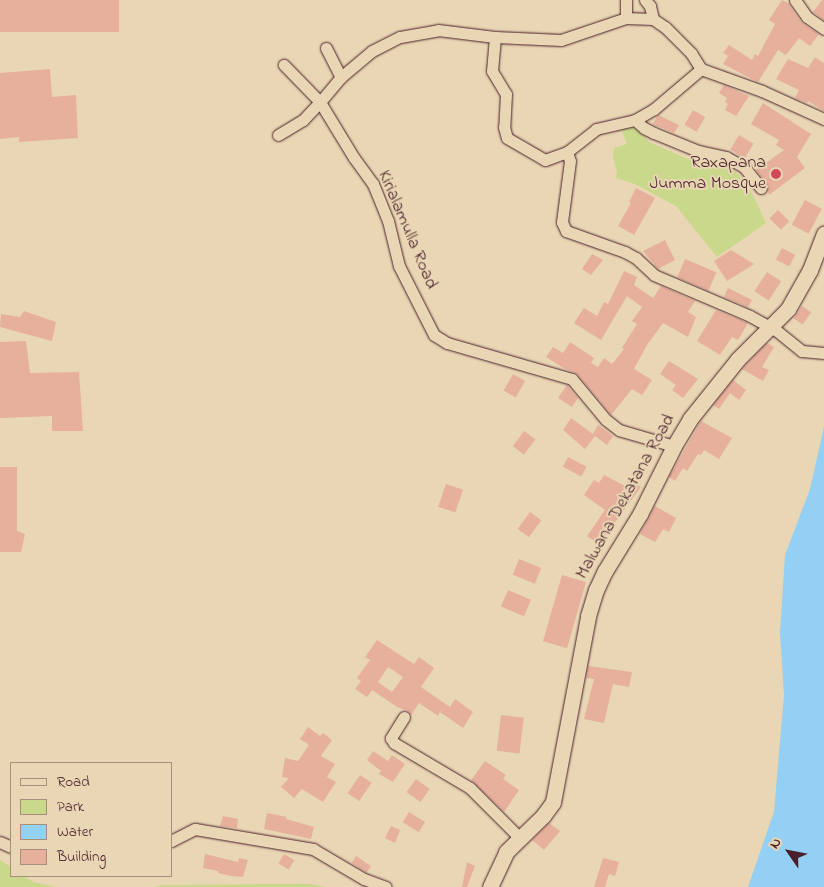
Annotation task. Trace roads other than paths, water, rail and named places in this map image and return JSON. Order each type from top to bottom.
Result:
[{"type":"main road","name":"Malwana Dekatana Road","points":[[490,887],[506,852],[519,837],[543,816],[556,795],[588,616],[596,590],[640,514],[674,446],[705,399],[738,359],[771,328],[797,296],[824,234]]},
{"type":"street","points":[[626,0],[626,18]]},
{"type":"street","points":[[645,0],[650,6],[653,19]]},
{"type":"street","points":[[795,0],[807,17],[824,29]]},
{"type":"street","points":[[278,135],[303,120],[341,77],[372,51],[400,37],[438,30],[495,37],[561,40],[626,18],[653,19],[665,27],[691,53],[701,68],[762,91],[824,119]]},
{"type":"street","points":[[495,37],[492,71],[506,94],[504,127],[507,138],[545,160],[567,152],[596,129],[635,120],[654,109],[701,68]]},
{"type":"street","points":[[326,48],[341,77]]},
{"type":"street","name":"Kirialamulla Road","points":[[284,65],[320,102],[354,158],[373,184],[388,221],[399,266],[434,335],[447,344],[513,364],[528,365],[572,379],[606,420],[619,430],[674,446]]},
{"type":"street","points":[[635,120],[644,128],[654,133],[698,150],[726,157],[744,167],[761,188]]},
{"type":"street","points":[[567,152],[570,161],[562,222],[566,231],[625,252],[636,258],[654,275],[750,316],[771,328],[802,351],[824,353]]},
{"type":"street","points":[[404,717],[391,738],[394,743],[470,788],[519,837]]},
{"type":"street","points":[[172,840],[195,829],[313,849],[364,879],[386,887]]},
{"type":"water","points":[[824,427],[824,887],[748,887],[774,812],[784,695],[780,633],[785,555],[810,489]]},
{"type":"place","name":"Raxapana Jumma Mosque","points":[[776,174]]}]
